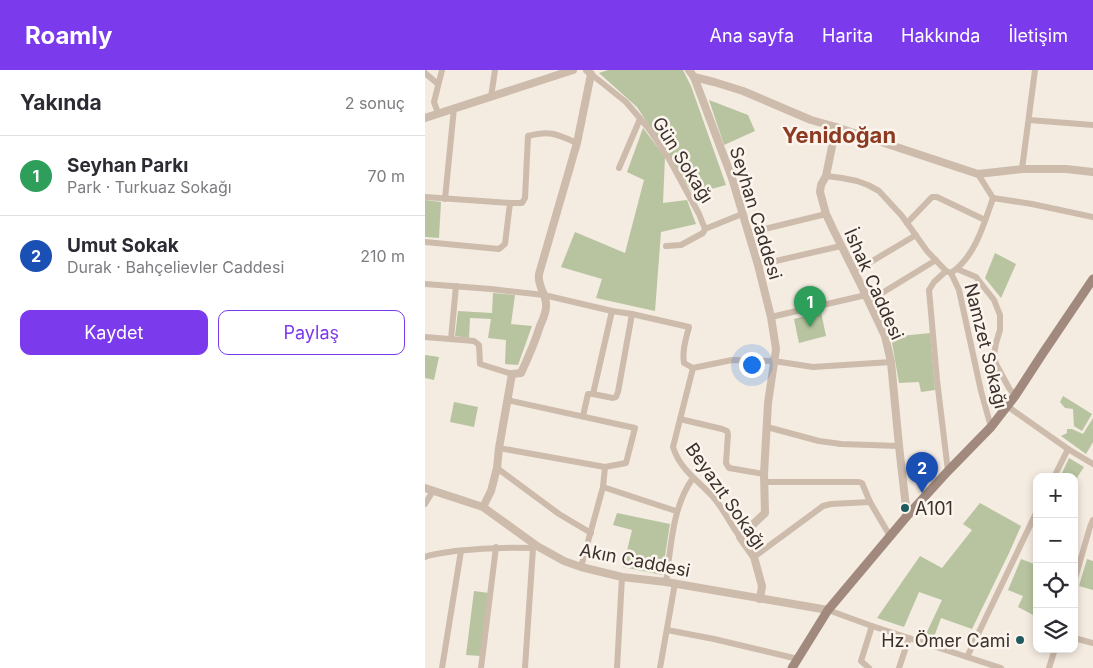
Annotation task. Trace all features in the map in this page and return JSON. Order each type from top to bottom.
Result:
[{"type":"main road","points":[[792,668],[828,610],[907,516],[991,427],[1015,396],[1043,353],[1090,289],[1093,279]]},
{"type":"street","points":[[437,113],[434,102],[442,70]]},
{"type":"street","points":[[491,96],[495,70]]},
{"type":"street","points":[[425,118],[573,70]]},
{"type":"street","points":[[1022,169],[1035,70]]},
{"type":"street","points":[[425,337],[474,341],[479,345],[480,364],[512,374],[521,373],[545,313],[546,304],[538,280],[539,274],[577,143],[589,72]]},
{"type":"street","name":"Gün Sokağı","points":[[589,72],[626,102],[649,129],[668,157],[705,228]]},
{"type":"street","points":[[425,73],[438,84]]},
{"type":"street","points":[[692,73],[743,91],[811,120],[978,174],[1022,169],[1066,169],[1093,172]]},
{"type":"street","name":"Seyhan Caddesi","points":[[692,73],[732,178],[758,266],[771,317],[776,349],[768,403],[764,478],[765,514],[739,538]]},
{"type":"street","points":[[445,199],[454,108]]},
{"type":"street","points":[[619,168],[640,119]]},
{"type":"street","points":[[1029,120],[1093,125]]},
{"type":"street","name":"İshak Caddesi","points":[[836,127],[826,176],[821,185],[821,192],[826,214],[885,336],[891,362],[907,516]]},
{"type":"street","points":[[425,197],[522,203],[525,198],[528,136],[554,133],[577,143]]},
{"type":"street","points":[[978,174],[993,198],[1033,204],[1093,217]]},
{"type":"street","points":[[826,176],[857,181],[879,191],[902,216],[927,251],[949,272]]},
{"type":"street","points":[[907,223],[932,197],[937,197],[985,220]]},
{"type":"street","points":[[948,471],[929,290],[934,282],[957,269],[964,262],[978,238],[993,198]]},
{"type":"street","points":[[425,242],[499,249],[505,244],[510,203]]},
{"type":"street","name":"Gün Sokağı","points":[[666,246],[681,245],[703,233],[705,228],[742,214]]},
{"type":"street","points":[[748,233],[826,214]]},
{"type":"street","points":[[854,272],[916,235]]},
{"type":"street","points":[[758,266],[841,246]]},
{"type":"street","points":[[771,317],[867,298],[936,260]]},
{"type":"street","points":[[957,269],[976,277],[994,300],[1000,315],[1000,330],[994,355],[996,364],[1015,396]]},
{"type":"street","name":"Namzet Sokağı","points":[[949,272],[959,290],[981,391],[991,427]]},
{"type":"street","points":[[425,284],[544,295],[689,327],[683,357],[684,363],[693,368],[732,360],[773,361],[813,367],[891,362]]},
{"type":"street","points":[[451,339],[456,286]]},
{"type":"street","points":[[593,394],[612,311]]},
{"type":"street","points":[[583,416],[588,394],[616,397],[632,314]]},
{"type":"street","name":"Beyazıt Sokağı","points":[[693,368],[673,447],[676,457],[693,478],[714,498],[739,538],[754,557],[762,586],[760,599]]},
{"type":"street","points":[[483,507],[491,491],[497,468],[512,374]]},
{"type":"street","points":[[499,448],[605,467],[626,463],[635,428],[507,400]]},
{"type":"street","points":[[1007,406],[1068,449],[1093,464]]},
{"type":"street","points":[[679,419],[727,431],[726,463],[729,468],[764,478],[862,483],[870,502],[890,536]]},
{"type":"street","points":[[767,426],[819,441],[841,444],[899,446]]},
{"type":"street","points":[[1056,473],[1068,449]]},
{"type":"street","points":[[581,567],[603,487],[605,467]]},
{"type":"street","points":[[497,468],[559,514],[591,533]]},
{"type":"street","points":[[666,582],[677,511],[686,487],[693,478]]},
{"type":"street","points":[[603,487],[677,511]]},
{"type":"street","name":"Akın Caddesi","points":[[425,488],[483,507],[535,547],[581,567],[622,577],[675,583],[828,610]]},
{"type":"street","points":[[425,504],[433,491]]},
{"type":"street","points":[[754,557],[823,506],[870,502]]},
{"type":"street","points":[[967,658],[1034,518]]},
{"type":"street","points":[[1078,568],[1093,520]]},
{"type":"street","points":[[481,668],[496,547]]},
{"type":"street","points":[[425,557],[496,547],[535,547],[525,668]]},
{"type":"street","points":[[442,668],[461,551]]},
{"type":"street","points":[[617,668],[622,577]]},
{"type":"street","points":[[660,668],[675,583]]},
{"type":"street","points":[[828,610],[1001,668]]},
{"type":"street","points":[[869,668],[861,661],[872,626]]},
{"type":"street","points":[[667,630],[798,659]]},
{"type":"street","points":[[899,668],[909,638]]},
{"type":"street","points":[[1078,639],[1093,643]]},
{"type":"street","points":[[1049,668],[1054,653]]},
{"type":"green space","points":[[608,70],[683,70],[691,86],[726,185],[693,194],[637,107],[599,73]]},
{"type":"green space","points":[[709,100],[748,115],[755,131],[724,145]]},
{"type":"green space","points":[[643,128],[665,157],[663,203],[687,200],[696,224],[661,232],[655,311],[596,298],[602,279],[561,267],[575,232],[625,253],[644,180],[627,172]]},
{"type":"green space","points":[[425,200],[441,202],[439,238],[425,237]]},
{"type":"green space","points":[[995,253],[1016,264],[1001,298],[985,278]]},
{"type":"green space","points":[[493,293],[515,295],[511,324],[532,326],[518,365],[505,364],[506,340],[488,338],[491,319],[470,318],[469,338],[455,336],[458,311],[492,313]]},
{"type":"green space","points":[[821,312],[826,336],[799,343],[794,319]]},
{"type":"green space","points":[[930,333],[935,390],[921,392],[919,382],[899,383],[891,337]]},
{"type":"green space","points":[[425,355],[439,357],[434,380],[425,378]]},
{"type":"green space","points":[[1063,396],[1092,414],[1082,431],[1074,426],[1073,409],[1065,408],[1060,402]]},
{"type":"green space","points":[[454,402],[478,407],[474,427],[450,422]]},
{"type":"green space","points":[[1093,418],[1093,442],[1086,454],[1061,436],[1067,433],[1067,429],[1083,434]]},
{"type":"green space","points":[[1069,458],[1084,467],[1078,476],[1078,473],[1062,473]]},
{"type":"green space","points":[[980,503],[1021,526],[972,629],[941,618],[934,637],[926,634],[942,600],[919,592],[904,627],[877,618],[920,556],[942,568],[972,530],[963,524]]},
{"type":"green space","points":[[617,513],[670,524],[662,575],[623,567],[632,530],[613,525]]},
{"type":"green space","points":[[1021,559],[1033,564],[1033,615],[1018,607],[1023,596],[1008,590]]},
{"type":"green space","points":[[1087,559],[1093,561],[1093,590],[1079,586]]},
{"type":"green space","points":[[474,591],[489,593],[481,656],[466,655]]},
{"type":"place","name":"Seyhan Parkı","points":[[810,327]]},
{"type":"place","name":"Umut Sokak","points":[[922,493]]},
{"type":"place","name":"A101","points":[[905,508]]},
{"type":"place","name":"Hz. Ömer Cami","points":[[1020,640]]},
{"type":"district","name":"Yenidoğan","points":[[839,135]]}]
